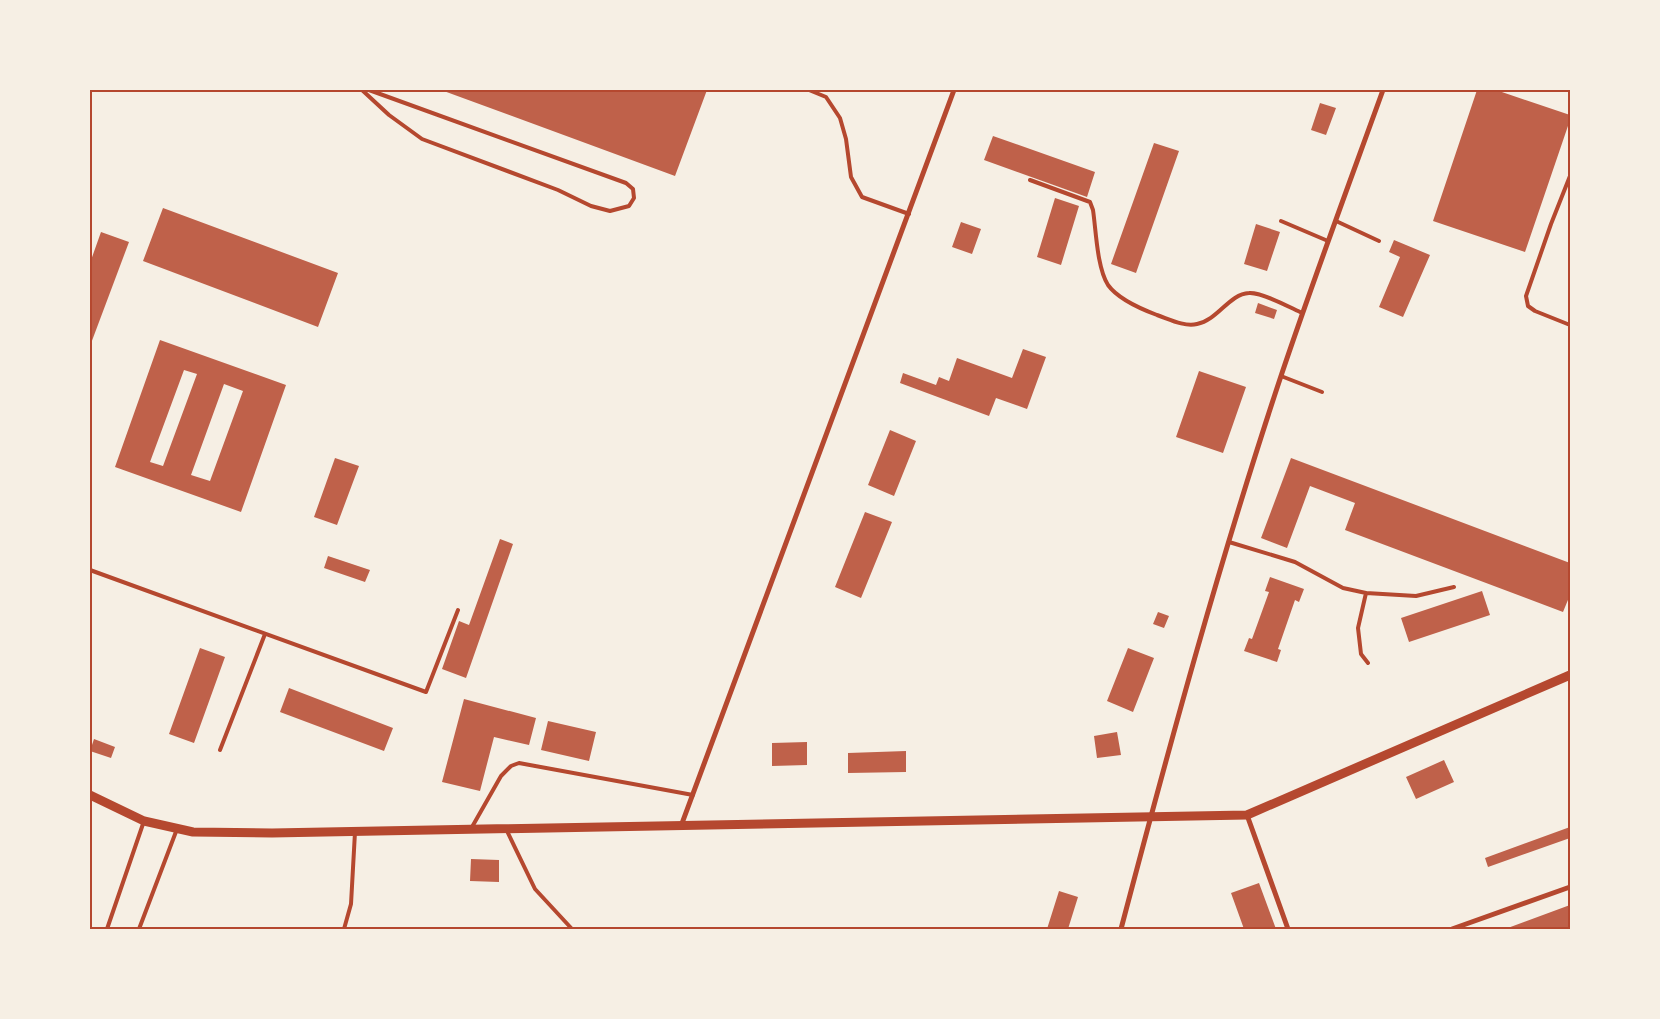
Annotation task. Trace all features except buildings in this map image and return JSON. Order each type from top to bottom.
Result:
[{"type":"street","points":[[681,826],[954,90]]},
{"type":"street","points":[[1121,929],[1150,818],[1229,542],[1302,313],[1383,90]]},
{"type":"street","points":[[90,795],[144,821],[193,832],[213,833],[1247,815],[1570,675]]},
{"type":"street","points":[[1247,815],[1288,929]]},
{"type":"street","points":[[1452,929],[1570,887]]},
{"type":"lane","points":[[362,90],[389,115],[422,139],[558,190],[591,206],[610,211],[629,206],[634,198],[633,189],[626,183],[369,90]]},
{"type":"lane","points":[[808,90],[817,91],[826,97],[840,118],[846,138],[851,177],[862,197],[909,214]]},
{"type":"lane","points":[[1570,176],[1526,296],[1528,306],[1535,312],[1570,325]]},
{"type":"lane","points":[[1030,180],[1090,202],[1093,210],[1102,269],[1108,285],[1119,296],[1150,312],[1179,323],[1196,325],[1211,319],[1238,296],[1249,293],[1259,295],[1302,313]]},
{"type":"lane","points":[[1281,221],[1328,241]]},
{"type":"lane","points":[[1336,221],[1379,241]]},
{"type":"lane","points":[[1281,376],[1322,392]]},
{"type":"lane","points":[[1229,542],[1295,562],[1343,588],[1366,593],[1416,596],[1454,586]]},
{"type":"lane","points":[[90,570],[426,692],[458,610]]},
{"type":"lane","points":[[1366,593],[1358,628],[1361,654],[1368,663]]},
{"type":"lane","points":[[220,750],[265,634]]},
{"type":"lane","points":[[471,829],[501,776],[511,766],[519,763],[693,794]]},
{"type":"lane","points":[[107,929],[144,821]]},
{"type":"lane","points":[[139,929],[177,829]]},
{"type":"lane","points":[[506,829],[535,890],[572,929]]},
{"type":"lane","points":[[344,929],[351,904],[355,831]]}]
